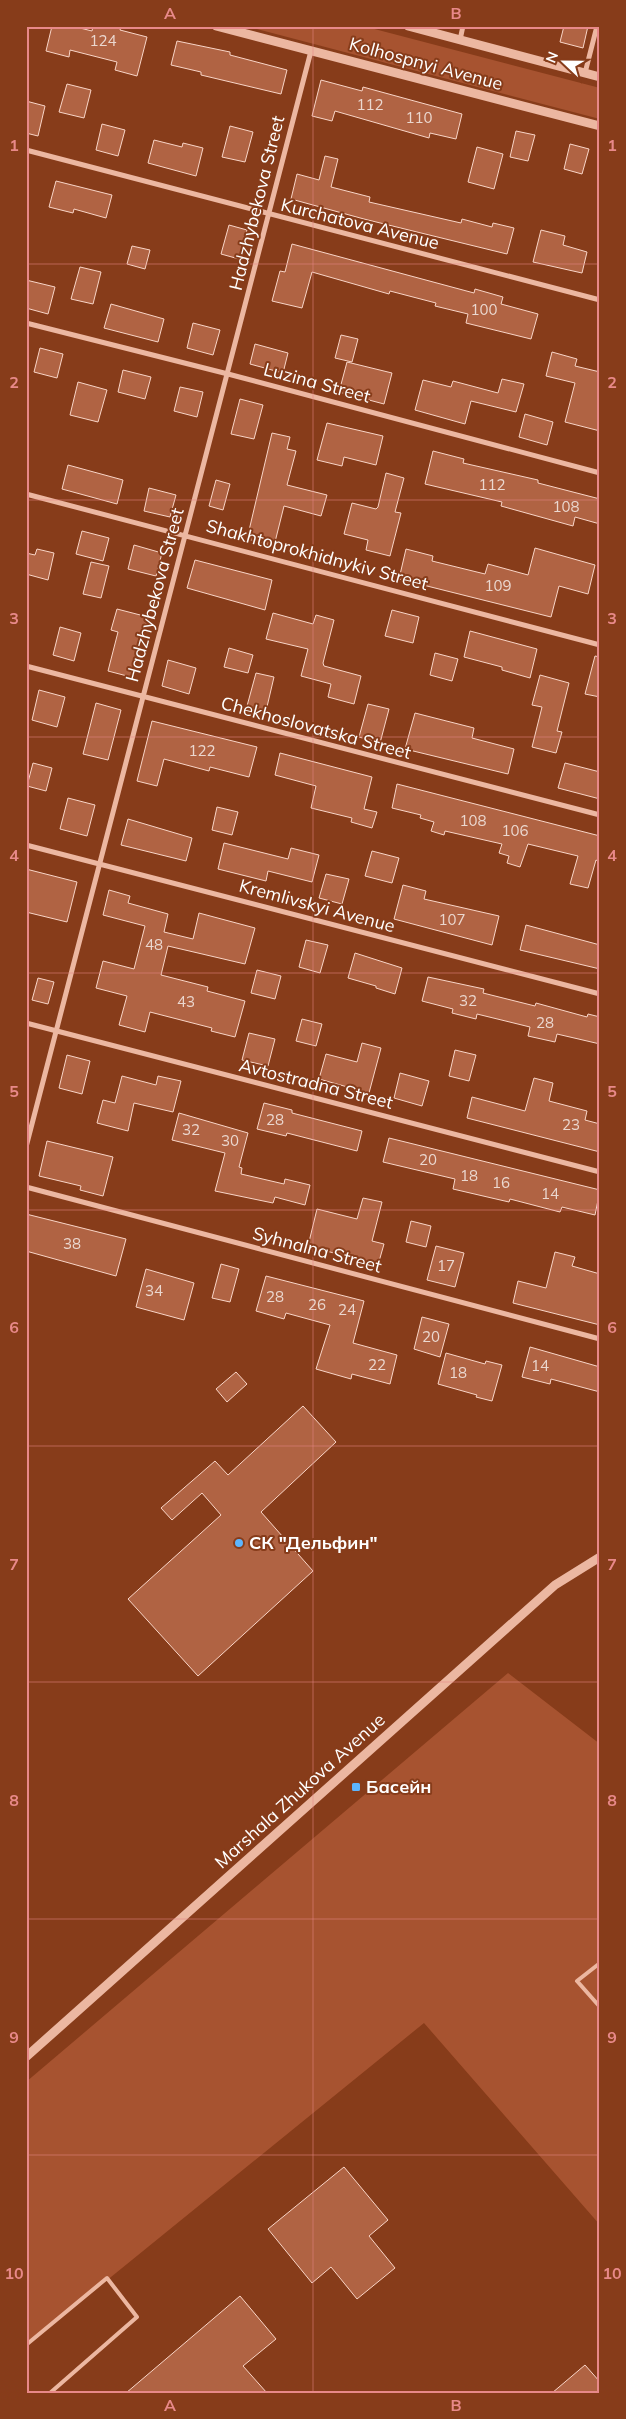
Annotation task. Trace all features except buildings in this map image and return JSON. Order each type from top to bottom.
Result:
[{"type":"street","name":"Kolhospnyi Avenue","points":[[216,26],[600,126]]},
{"type":"street","name":"Kolhospnyi Avenue","points":[[408,26],[600,76]]},
{"type":"street","points":[[460,40],[463,26]]},
{"type":"street","points":[[585,73],[597,26]]},
{"type":"street","name":"Hadzhybekova Street","points":[[26,1147],[311,51]]},
{"type":"street","name":"Kurchatova Avenue","points":[[26,150],[600,300]]},
{"type":"street","name":"Luzina Street","points":[[26,323],[228,374],[600,473]]},
{"type":"street","name":"Shakhtoprokhidnykiv Street","points":[[26,494],[600,645]]},
{"type":"street","name":"Chekhoslovatska Street","points":[[26,666],[600,815]]},
{"type":"street","name":"Kremlivskyi Avenue","points":[[26,845],[600,994]]},
{"type":"street","name":"Avtostradna Street","points":[[26,1023],[600,1172]]},
{"type":"street","name":"Syhnalna Street","points":[[26,1187],[600,1340]]},
{"type":"street","name":"Marshala Zhukova Avenue","points":[[26,2057],[555,1585],[600,1557]]},
{"type":"lane","points":[[600,1963],[577,1981],[600,2007]]},
{"type":"lane","points":[[26,2345],[107,2278],[137,2317],[50,2393]]},
{"type":"shaded area","points":[[245,26],[363,26],[600,88],[600,119]]},
{"type":"shaded area","points":[[508,1673],[600,1744],[600,2225],[424,2023],[26,2346],[26,2082]]},
{"type":"place","name":"СК \"Дельфин\"","points":[[239,1543]]},
{"type":"place","name":"Басейн","points":[[356,1787]]}]
